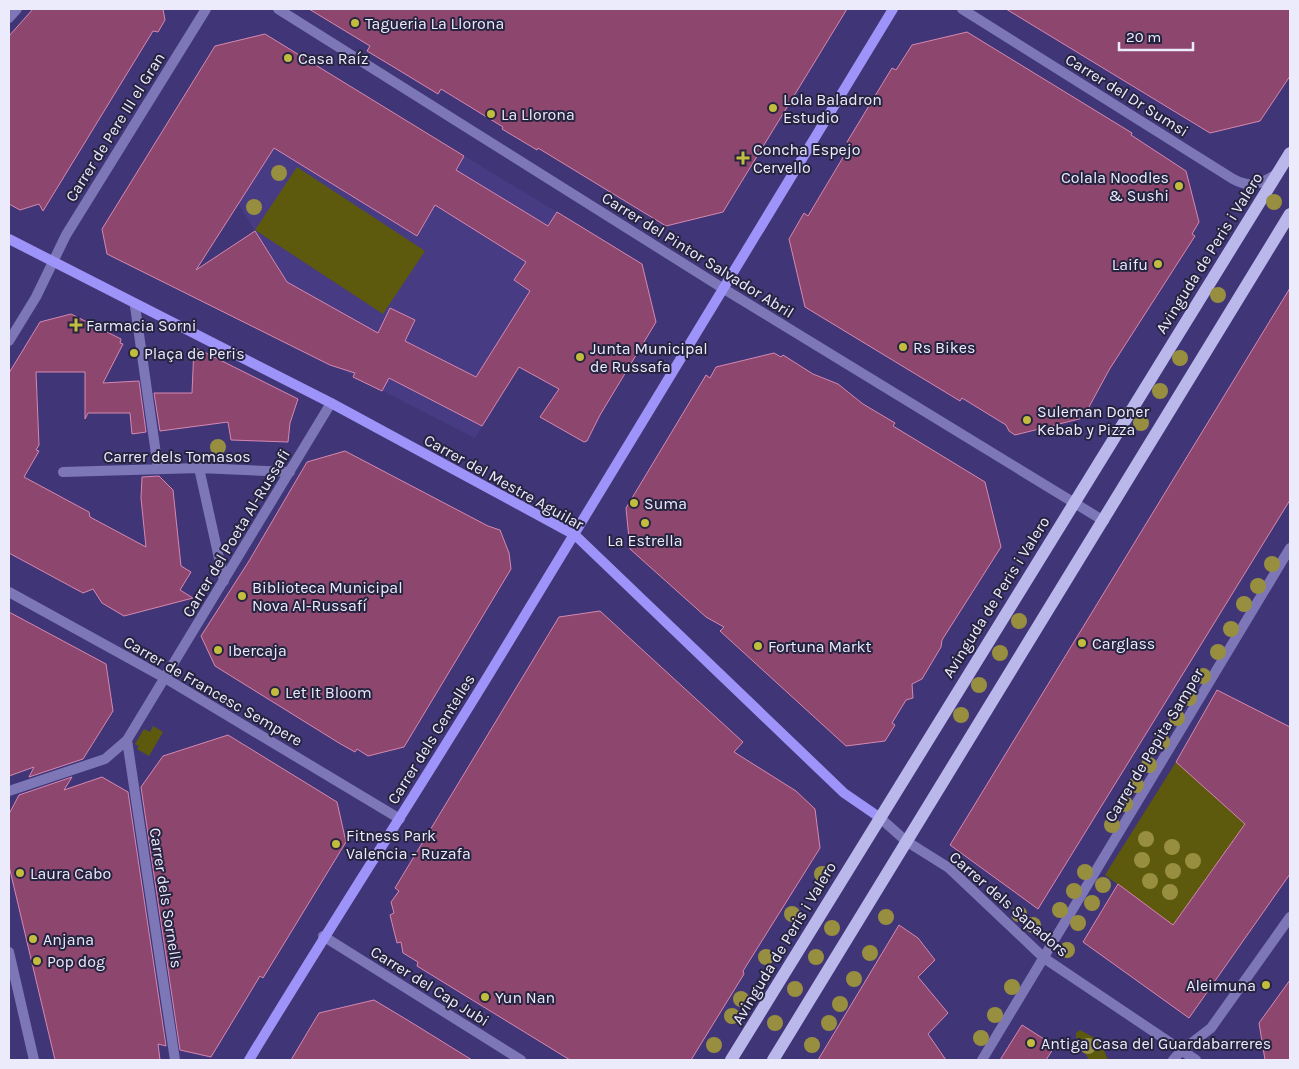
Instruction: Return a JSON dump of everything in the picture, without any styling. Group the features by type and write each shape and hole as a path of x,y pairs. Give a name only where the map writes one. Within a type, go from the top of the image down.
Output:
{"main road":[{"name":"Carrer dels Centelles","path":"249,1060 324,936 400,819 575,536 893,9"},
{"name":"Avinguda de Peris i Valero","path":"731,1060 1290,153"},
{"path":"773,1060 1290,214"},
{"name":"Carrer del Mestre Aguilar","path":"9,239 136,306 331,403 575,536 844,793 880,817"}],"street":[{"path":"9,18 17,9"},
{"name":"Carrer de Pere III el Gran","path":"9,342 36,296 66,235 206,9"},
{"name":"Carrer del Pintor Salvador Abril","path":"278,9 724,289 1104,521"},
{"name":"Carrer del Dr Sumsi","path":"962,9 1233,179 1252,186 1264,182 1278,173"},
{"path":"136,306 158,468"},
{"name":"Carrer del Poeta Al-Russafi","path":"9,791 105,759 126,740 331,403"},
{"name":"Carrer dels Tomasos","path":"63,472 158,468 290,472"},
{"path":"199,468 224,581"},
{"name":"Carrer de Pepita Samper","path":"982,1060 1290,548"},
{"name":"Carrer de Francesc Sempere","path":"9,592 165,678 400,819"},
{"name":"Carrer dels Sornells","path":"126,740 175,1060"},
{"name":"Carrer dels Sapadors","path":"880,817 906,841 949,868 1044,958 1177,1056 1196,1060"},
{"path":"1177,1056 1211,1028 1290,917"},
{"name":"Carrer del Cap Jubi","path":"324,936 521,1060"},
{"path":"9,952 34,1060"}],"shaded area":[{"path":"274,148 417,236 464,156 580,226 519,367 475,438 336,367 357,323 296,293 282,275 238,203"},
{"path":"297,167 425,251 383,314 255,230"},
{"path":"153,726 163,732 149,756 137,749 139,746 135,744 144,729 150,732"},
{"path":"1176,762 1245,824 1173,925 1105,875"},
{"path":"1080,1030 1100,1041 1108,1060 1089,1060 1076,1037 1076,1033"}],"building":[{"path":"33,9 163,9 165,20 158,32 153,31 43,211 39,204 20,210 9,204 9,36"},
{"path":"309,9 847,9 723,212 666,226 538,148 537,150 502,129 503,127 441,89 438,94 367,51 370,46"},
{"path":"1006,9 1290,9 1290,76 1260,121 1210,133"},
{"path":"967,32 1132,133 1131,135 1186,171 1199,222 1192,234 1195,236 1109,370 1083,418 1015,435 1009,431 1006,425 962,398 960,401 805,307 789,239 804,213 808,216 851,144 847,142 892,68 896,70 912,45"},
{"path":"265,34 464,156 456,170 548,226 557,212 642,264 656,322 600,415 587,441 584,442 540,417 559,389 519,367 482,426 389,378 382,391 353,377 355,373 330,365 107,254 102,229 215,46","holes":["274,148 417,236 435,205 526,262 514,280 530,291 476,377 405,341 415,320 390,308 378,333 287,282 255,231 196,270"]},
{"path":"1290,288 1290,500 1038,909 950,845"},
{"path":"71,314 121,339 120,343 123,344 103,383 139,381 146,432 132,434 130,413 88,413 85,419 85,372 36,372 39,445 36,450 39,451 24,477 89,512 90,517 146,547 141,498 142,477 159,476 173,490 181,566 191,572 180,590 193,598 124,616 102,603 93,589 83,593 9,553 9,373 40,322"},
{"path":"194,347 298,399 290,423 288,442 231,440 228,422 160,431 154,393 192,393"},
{"path":"774,353 781,357 783,355 813,374 838,384 863,404 895,423 893,426 985,482 1001,547 942,640 941,647 922,679 912,684 913,698 906,700 892,723 895,725 885,741 846,746 720,631 724,627 706,617 630,549 626,508 706,375 710,378 716,367"},
{"path":"345,451 488,526 500,530 509,553 511,569 404,747 368,756 357,749 355,752 339,743 215,666 201,636 249,561 307,462"},
{"path":"600,611 743,742 734,752 796,791 815,809 820,848 743,971 744,974 691,1060 570,1060 417,966 418,962 403,953 401,942 397,943 390,915 394,913 391,902 399,891 395,888 559,617"},
{"path":"9,612 106,664 113,711 83,759 29,777 34,767 9,776"},
{"path":"1217,690 1290,727 1290,874 1189,1018 1083,942 1118,884 1173,925 1245,824 1176,762"},
{"path":"228,735 337,802 346,842 263,978 260,976 211,1057 180,1050 141,787 163,756"},
{"path":"72,777 64,790 102,777 128,792 166,1046 158,1044 160,1060 55,1060 9,866 9,814 19,795"},
{"path":"899,925 918,938 935,960 918,977 948,1013 928,1034 946,1060 818,1060"},
{"path":"1290,980 1290,1060 1265,1060 1259,1023"},
{"path":"374,1000 472,1060 291,1060 319,1013"},
{"name":"Antiga Casa del Guardabarreres","path":"1022,1025 1055,1046 1046,1060 1000,1060"}],"place":[{"name":"Tagueria La Llorona","path":"355,23"},
{"name":"Casa Raíz","path":"288,58"},
{"name":"Lola Baladron Estudio","path":"773,108"},
{"name":"La Llorona","path":"491,114"},
{"name":"Concha Espejo Cervello","path":"743,158"},
{"name":"Colala Noodles & Sushi","path":"1179,186"},
{"name":"Laifu","path":"1158,264"},
{"name":"Farmacia Sorni","path":"76,325"},
{"name":"Rs Bikes","path":"903,347"},
{"name":"Plaça de Peris","path":"134,353"},
{"name":"Junta Municipal de Russafa","path":"580,357"},
{"name":"Suleman Doner Kebab y Pizza","path":"1027,420"},
{"name":"Suma","path":"634,503"},
{"name":"La Estrella","path":"645,523"},
{"name":"Biblioteca Municipal Nova Al-Russafí","path":"242,596"},
{"name":"Carglass","path":"1082,643"},
{"name":"Fortuna Markt","path":"758,646"},
{"name":"Ibercaja","path":"218,650"},
{"name":"Let It Bloom","path":"275,692"},
{"name":"Fitness Park Valencia - Ruzafa","path":"336,844"},
{"name":"Laura Cabo","path":"20,873"},
{"name":"Anjana","path":"33,939"},
{"name":"Pop dog","path":"37,961"},
{"name":"Aleimuna","path":"1266,985"},
{"name":"Yun Nan","path":"485,997"},
{"name":"Antiga Casa del Guardabarreres","path":"1031,1043"}]}
